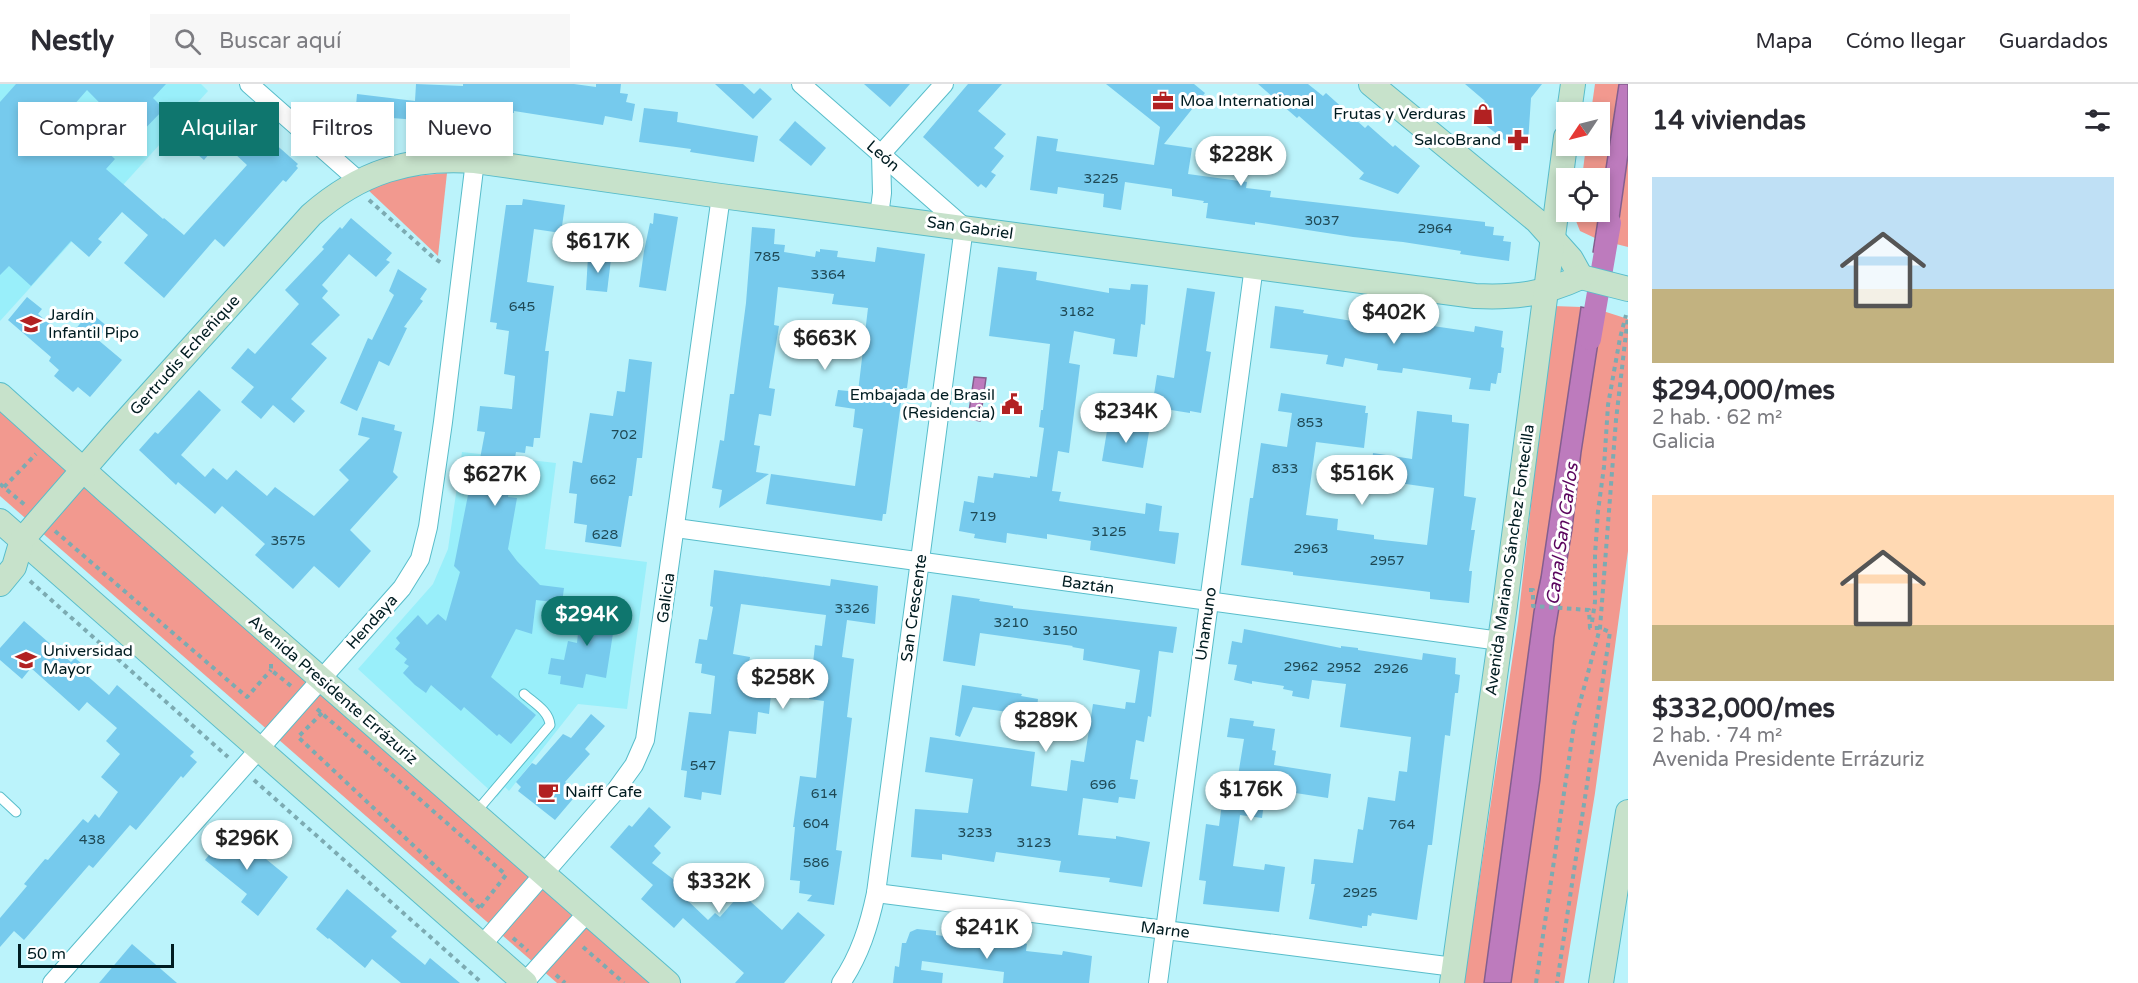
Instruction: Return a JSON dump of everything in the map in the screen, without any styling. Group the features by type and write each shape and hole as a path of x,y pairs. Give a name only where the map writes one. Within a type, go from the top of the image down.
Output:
{"street":[{"path":"879,216 882,193 881,154 944,84"},
{"path":"1371,84 1537,221 1571,259 1601,282"},
{"path":"1570,102 1573,84"},
{"name":"León","path":"804,85 964,227"},
{"path":"254,86 361,188"},
{"name":"Avenida Mariano Sánchez Fontecilla","path":"1453,975 1500,641 1563,156"},
{"name":"San Gabriel","path":"361,188 375,173 411,163 454,159 475,160 721,196 1475,296 1504,297 1601,282"},
{"name":"Hendaya","path":"52,983 402,588 416,569 424,548 443,422 475,160"},
{"name":"Gertrudis Echeñique","path":"0,584 14,567 11,544 41,519 311,215 334,196 361,188"},
{"name":"Galicia","path":"482,945 613,794 634,765 645,740 721,196"},
{"name":"San Crescente","path":"841,983 860,950 871,917 876,892 964,227"},
{"name":"Unamuno","path":"1158,983 1254,266"},
{"name":"Avenida Presidente Errázuriz","path":"0,394 83,470 668,983"},
{"path":"0,521 11,544 259,748 525,983 587,913"},
{"name":"Baztán","path":"676,528 1500,641"},
{"path":"1601,983 1628,812"},
{"name":"Marne","path":"876,892 1165,930 1453,975"}],"lane":[{"path":"474,814 550,725 550,718 524,694"},
{"path":"0,797 16,812"}],"path":[{"path":"361,188 443,264"},
{"path":"1590,628 1595,602 1595,544 1608,405 1628,308"},
{"path":"1536,983 1574,725 1600,628 1616,420 1628,316"},
{"path":"4,487 37,452"},
{"path":"0,484 247,698 271,669"},
{"path":"1533,606 1589,610 1590,628"},
{"path":"1557,983 1573,890 1610,632 1600,628 1590,628"},
{"path":"321,713 298,737 499,926 565,983"},
{"path":"480,908 506,875"},
{"path":"577,953 584,946 624,983"},
{"path":"557,976 564,968"}],"shaded area":[{"path":"0,84 201,84 208,91 198,102 159,102 159,145 0,321"},
{"path":"1595,84 1619,84 1610,142 1610,102 1592,102"},
{"path":"1628,155 1628,247 1616,244"},
{"path":"1585,156 1608,156 1606,168 1583,168"},
{"path":"447,173 438,256 367,189 393,178"},
{"path":"1576,222 1597,222 1595,238 1580,231"},
{"path":"1553,306 1581,307 1534,611 1484,983 1464,983 1518,621"},
{"path":"1603,311 1628,319 1628,551 1595,793 1564,983 1511,983 1540,780 1554,638"},
{"path":"0,408 650,983 557,983 0,496"},
{"path":"462,452 556,463 545,549 647,562 627,709 578,704 509,791 505,787 497,797 358,669 433,584 448,549"}],"water":[{"path":"1619,84 1628,84 1628,155 1614,256 1593,252 1598,222 1610,222 1610,168 1606,168 1608,156 1610,156"},
{"path":"1581,307 1603,311 1554,638 1540,780 1511,983 1484,983 1534,611"},
{"path":"974,377 986,378 980,421 968,419"}],"building":[{"path":"16,84 166,84 153,98 159,104 159,114 147,127 147,102 99,102 87,90 76,102 18,102 18,156 112,156 115,159 106,169 184,235 247,165 237,156 279,156 279,147 298,164 296,166 298,168 286,182 283,180 224,247 215,239 164,298 124,263 148,235 122,212 98,239 102,242 89,257 71,241 31,286 9,266 0,275 0,102"},
{"path":"416,84 463,86 463,84 574,84 596,87 596,84 621,84 620,93 628,94 626,102 635,104 632,121 605,116 603,125 514,111 513,113 513,102 406,102 406,119 394,118 394,102 356,102 357,94 415,101"},
{"path":"715,84 743,84 754,94 760,88 772,99 753,119"},
{"path":"864,84 910,84 890,107"},
{"path":"968,84 1002,84 978,111 1006,134 994,148 1004,156 991,172 996,175 986,188 981,184 978,187 923,137"},
{"path":"1106,84 1194,84 1205,93 1164,144 1192,148 1188,174 1247,182 1246,188 1271,191 1270,197 1485,222 1485,226 1494,227 1493,235 1504,236 1503,241 1511,242 1509,261 1403,242 1255,222 1255,225 1206,218 1208,203 1203,203 1204,201 1172,196 1172,189 1125,182 1121,210 1103,207 1104,194 1058,187 1057,194 1030,190 1037,136 1058,139 1056,151 1154,165 1160,127"},
{"path":"1258,84 1308,84 1323,96 1326,93 1365,128 1368,125 1420,166 1398,194 1359,179 1364,173 1299,116 1297,118"},
{"path":"1465,84 1542,84 1531,98 1528,143 1515,148 1480,121 1482,119 1476,113 1485,101"},
{"path":"644,108 678,112 677,122 758,136 754,162 690,152 691,149 639,142"},
{"path":"795,121 826,148 811,166 779,140"},
{"path":"523,199 565,205 561,233 534,229 527,282 554,286 545,351 549,351 540,438 534,438 533,447 526,446 525,453 516,452 508,497 517,498 508,549 540,585 564,588 562,603 536,600 532,634 516,629 491,677 536,715 511,744 499,734 497,736 464,707 461,711 431,685 426,693 415,685 403,673 409,666 404,663 407,659 395,649 400,643 396,638 418,615 427,625 438,614 446,621 460,572 454,566 469,490 474,491 485,432 477,431 480,406 512,409 515,376 504,374 509,331 496,329 497,323 490,322 506,205 522,205"},
{"path":"654,213 678,217 666,291 639,287 644,251 650,223 653,224"},
{"path":"351,218 392,253 386,260 390,262 376,277 349,254 322,285 328,291 322,298 340,315 311,344 327,358 291,399 305,411 294,423 273,405 261,419 241,402 254,387 231,368 248,348 255,354 299,304 285,290 324,249 322,247 340,227 342,229"},
{"path":"752,227 775,229 774,244 785,245 784,252 815,257 816,251 820,252 820,249 838,251 837,257 875,262 877,247 925,254 907,388 903,388 886,514 883,514 882,521 766,504 771,474 855,486 863,429 853,427 855,409 835,406 838,390 858,392 868,308 832,304 834,294 778,287 774,325 779,326 769,388 775,389 771,416 759,414 754,445 760,446 756,472 769,474 719,508 722,490 712,488 720,440 724,441 730,394 734,394 746,303"},
{"path":"588,257 611,259 607,292 586,290"},
{"path":"998,267 1037,272 1036,280 1109,293 1109,288 1130,290 1131,284 1148,285 1145,325 1141,324 1137,357 1113,354 1115,339 1074,331 1069,363 1080,365 1069,453 1058,451 1052,491 1061,492 1059,501 1145,514 1146,503 1162,506 1159,531 1179,533 1175,564 1090,550 1091,541 1047,534 1047,539 1007,533 1006,543 974,538 975,534 959,531 964,501 974,503 978,476 993,478 994,473 1037,477 1044,428 1039,427 1050,344 989,336"},
{"path":"398,269 427,289 420,299 423,301 404,327 407,328 389,366 379,361 357,411 340,403 368,338 372,340 394,295 389,291"},
{"path":"1187,288 1215,292 1206,351 1211,352 1201,413 1152,407 1157,375 1174,378"},
{"path":"27,297 42,309 38,314 67,339 90,312 108,327 97,339 122,360 90,397 78,387 73,392 54,376 59,370 49,361 51,357 8,320"},
{"path":"1275,306 1377,325 1378,318 1474,332 1475,326 1503,331 1501,347 1504,348 1501,373 1498,373 1496,384 1491,383 1490,391 1469,389 1471,378 1403,368 1402,373 1377,370 1378,364 1345,358 1343,367 1326,364 1328,355 1270,348"},
{"path":"629,359 652,362 642,458 637,458 632,496 629,496 621,547 585,542 587,525 574,523 577,494 569,493 573,461 582,463 590,413 613,416 617,391 625,392"},
{"path":"199,390 221,410 181,455 205,477 213,468 227,480 236,470 267,496 275,487 314,516 349,480 339,470 370,438 358,435 362,417 395,425 394,430 402,432 393,472 398,477 350,530 371,551 339,588 314,566 293,589 255,555 265,544 222,506 215,514 178,482 176,485 139,450 155,432 158,434"},
{"path":"1281,393 1366,406 1365,413 1368,413 1364,448 1316,442 1306,515 1338,519 1337,530 1374,535 1374,539 1427,545 1434,488 1399,483 1400,474 1371,470 1373,453 1412,459 1417,411 1452,415 1452,422 1469,424 1464,496 1476,498 1471,530 1475,530 1469,571 1472,571 1469,603 1430,599 1430,592 1293,575 1293,572 1241,565 1250,498 1253,498 1261,443 1287,447 1292,413 1278,411"},
{"path":"1109,419 1150,426 1143,468 1102,461"},
{"path":"714,570 830,586 831,579 878,586 875,624 847,620 842,657 854,659 847,717 852,718 836,850 842,851 834,905 807,901 812,895 799,893 800,881 790,880 795,827 793,827 800,776 816,778 824,701 809,699 815,645 822,646 826,615 741,604 733,654 750,657 744,691 771,694 769,714 758,712 756,734 729,731 721,795 702,792 701,800 684,797 687,771 681,770 689,712 711,714 715,676 701,673 702,664 695,663 699,639 707,640 713,607 710,606"},
{"path":"952,595 1013,606 1013,608 1177,627 1173,653 1159,651 1151,717 1148,716 1144,742 1136,740 1130,779 1138,780 1135,799 1119,797 1118,803 1083,798 1078,835 1116,839 1116,836 1150,842 1142,887 1109,882 1110,878 1059,872 1061,861 996,852 994,862 942,854 942,860 911,857 915,809 968,813 973,779 925,772 930,737 1035,752 1031,786 1067,791 1071,760 1084,762 1093,704 1125,709 1126,702 1135,703 1140,670 1083,660 1084,649 1073,646 980,633 975,666 943,661"},
{"path":"581,604 617,608 606,678 586,674 583,688 560,684 561,676 548,674 551,658 564,660 568,641 577,643"},
{"path":"24,621 71,662 75,658 88,669 84,673 109,695 117,685 194,752 190,756 197,762 183,778 181,776 136,830 130,825 93,868 89,865 24,940 14,931 0,947 0,918 27,886 24,884 83,819 88,823 95,814 99,818 118,792 101,777 120,754 106,741 117,728 87,702 79,711 31,668 22,679 0,660 0,648"},
{"path":"1244,629 1341,648 1341,646 1358,648 1358,650 1422,660 1423,653 1456,658 1455,674 1460,675 1458,693 1455,693 1450,736 1445,735 1432,845 1428,845 1417,920 1372,913 1371,916 1368,915 1367,926 1362,926 1362,928 1309,919 1315,884 1311,884 1314,859 1353,863 1358,829 1363,830 1368,797 1395,801 1399,771 1407,772 1411,737 1340,727 1346,684 1312,680 1309,699 1292,696 1293,691 1283,689 1284,686 1252,681 1252,684 1234,680 1237,665 1228,664 1232,641 1242,643"},
{"path":"962,685 1022,694 1021,696 1038,699 1036,716 973,707 960,737 955,735"},
{"path":"591,714 605,726 585,749 590,754 565,782 578,793 555,820 518,791 521,787 516,782 532,763 536,765 563,734 571,738"},
{"path":"1230,718 1254,721 1253,726 1275,729 1272,750 1276,751 1274,765 1331,774 1328,798 1276,790 1274,804 1264,803 1262,818 1240,815 1233,866 1264,870 1265,864 1285,867 1279,912 1203,904 1206,881 1199,880 1206,824 1219,826 1225,780 1237,782 1244,739 1227,737"},
{"path":"649,807 671,827 654,846 661,853 652,863 690,892 685,898 708,920 715,913 720,917 741,893 782,930 798,912 825,935 784,983 735,983 744,973 683,918 674,928 641,899 653,885 610,847"},
{"path":"229,829 288,877 258,916 241,902 247,894 205,860"},
{"path":"347,889 397,931 391,937 425,965 430,958 460,983 401,983 372,959 365,968 328,939 316,929"},
{"path":"917,929 936,931 936,935 1008,944 1008,941 1027,944 1026,951 1062,955 1063,951 1092,956 1089,983 1003,983 1004,972 922,961 921,970 943,973 942,983 893,983 895,966 899,967 902,943 906,943 910,932"},
{"path":"132,944 177,983 99,983"}],"waterway":[{"name":"Canal San Carlos","path":"1590,339 1610,223"}],"place":[{"name":"Moa International","path":"1163,101"},
{"name":"Frutas y Verduras","path":"1483,114"},
{"name":"SalcoBrand","path":"1518,140"},
{"name":"Jardín Infantil Pipo","path":"31,324"},
{"name":"Embajada de Brasil (Residencia)","path":"1012,404"},
{"name":"Universidad Mayor","path":"26,660"},
{"name":"Naiff Cafe","path":"548,792"}]}
